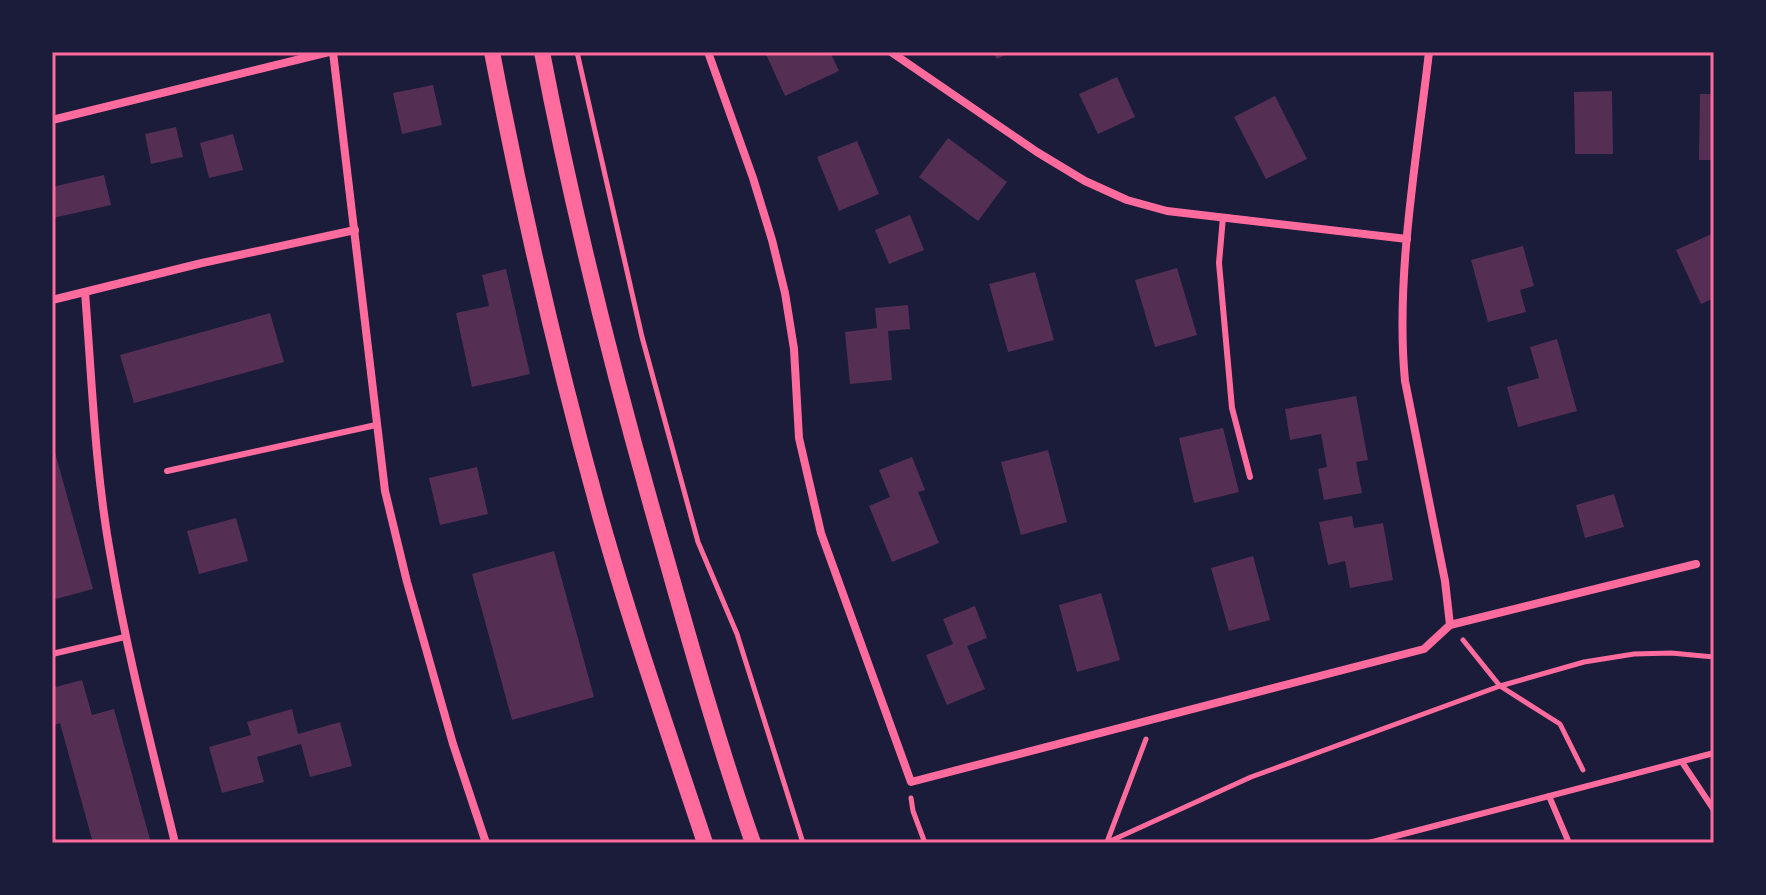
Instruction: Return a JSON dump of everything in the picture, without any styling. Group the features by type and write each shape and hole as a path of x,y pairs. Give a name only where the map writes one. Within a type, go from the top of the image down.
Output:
{"main road":[{"path":"492,52 526,221 601,519 705,843"},
{"path":"542,52 589,265 633,441 681,611 753,843"}],"street":[{"path":"52,120 331,52 385,491 453,744 486,843"},
{"path":"708,52 753,178 785,293 794,349 799,438 821,533 913,782 1424,649 1450,625 1696,564"},
{"path":"891,52 1085,181 1127,200 1167,211 1407,239"},
{"path":"1429,52 1407,239 1401,349 1445,581 1450,625"},
{"path":"52,300 355,230"},
{"path":"85,292 103,507 125,637 175,843"}],"lane":[{"path":"1223,217 1219,263 1232,408 1250,477"},
{"path":"167,471 376,425"},
{"path":"52,654 125,637"},
{"path":"1369,843 1714,753"},
{"path":"1682,762 1714,810"},
{"path":"1549,796 1569,843"}],"path":[{"path":"577,52 642,337 698,542 737,634 803,843"},
{"path":"1450,625 1500,686 1560,724 1591,785"},
{"path":"1106,843 1251,777 1500,686 1584,662 1634,654 1714,657"},
{"path":"1106,843 1154,719"},
{"path":"913,782 913,811 925,843"}],"building":[{"path":"765,52 830,52 839,71 785,96"},
{"path":"993,52 1012,52 997,59"},
{"path":"1117,77 1135,117 1098,134 1079,94"},
{"path":"433,85 442,125 402,134 393,93"},
{"path":"1612,91 1613,154 1575,154 1574,92"},
{"path":"1700,94 1714,94 1714,160 1699,160"},
{"path":"1275,96 1307,159 1266,179 1234,117"},
{"path":"176,127 183,157 151,164 145,134"},
{"path":"233,134 243,170 209,178 200,143"},
{"path":"948,138 1007,182 978,221 919,177"},
{"path":"857,141 879,194 839,211 817,157"},
{"path":"104,175 111,205 53,218 52,187"},
{"path":"910,215 924,250 889,264 875,230"},
{"path":"1714,233 1714,298 1701,304 1676,250"},
{"path":"1523,246 1534,286 1520,290 1526,312 1488,322 1471,260"},
{"path":"1177,268 1197,335 1155,347 1135,280"},
{"path":"506,269 530,374 472,387 456,313 489,306 482,275"},
{"path":"1035,272 1054,340 1008,352 989,284"},
{"path":"908,305 910,329 888,331 892,380 850,384 845,332 877,328 875,308"},
{"path":"270,313 284,362 134,403 120,355"},
{"path":"1557,339 1577,411 1518,427 1507,387 1539,378 1530,347"},
{"path":"1356,396 1368,460 1356,462 1362,493 1324,500 1318,469 1327,467 1321,434 1290,440 1285,409"},
{"path":"1223,428 1239,492 1194,503 1179,438"},
{"path":"52,442 93,589 52,600"},
{"path":"1048,450 1067,522 1021,535 1001,462"},
{"path":"912,457 925,490 918,492 939,543 892,562 869,506 890,497 879,470"},
{"path":"477,467 488,514 440,525 429,478"},
{"path":"1614,494 1624,527 1585,538 1576,505"},
{"path":"1352,516 1354,528 1383,523 1393,580 1350,588 1345,561 1328,565 1319,522"},
{"path":"236,518 248,561 199,574 187,531"},
{"path":"554,551 594,697 512,720 472,574"},
{"path":"1253,556 1270,620 1229,631 1211,568"},
{"path":"1101,593 1120,660 1077,672 1059,605"},
{"path":"975,606 987,638 967,646 985,689 947,705 926,655 953,644 943,619"},
{"path":"82,680 92,715 114,709 151,843 93,843 60,723 52,726 52,688"},
{"path":"292,709 298,734 340,722 352,766 310,777 301,744 257,757 264,782 222,793 209,747 251,735 247,722"}]}
